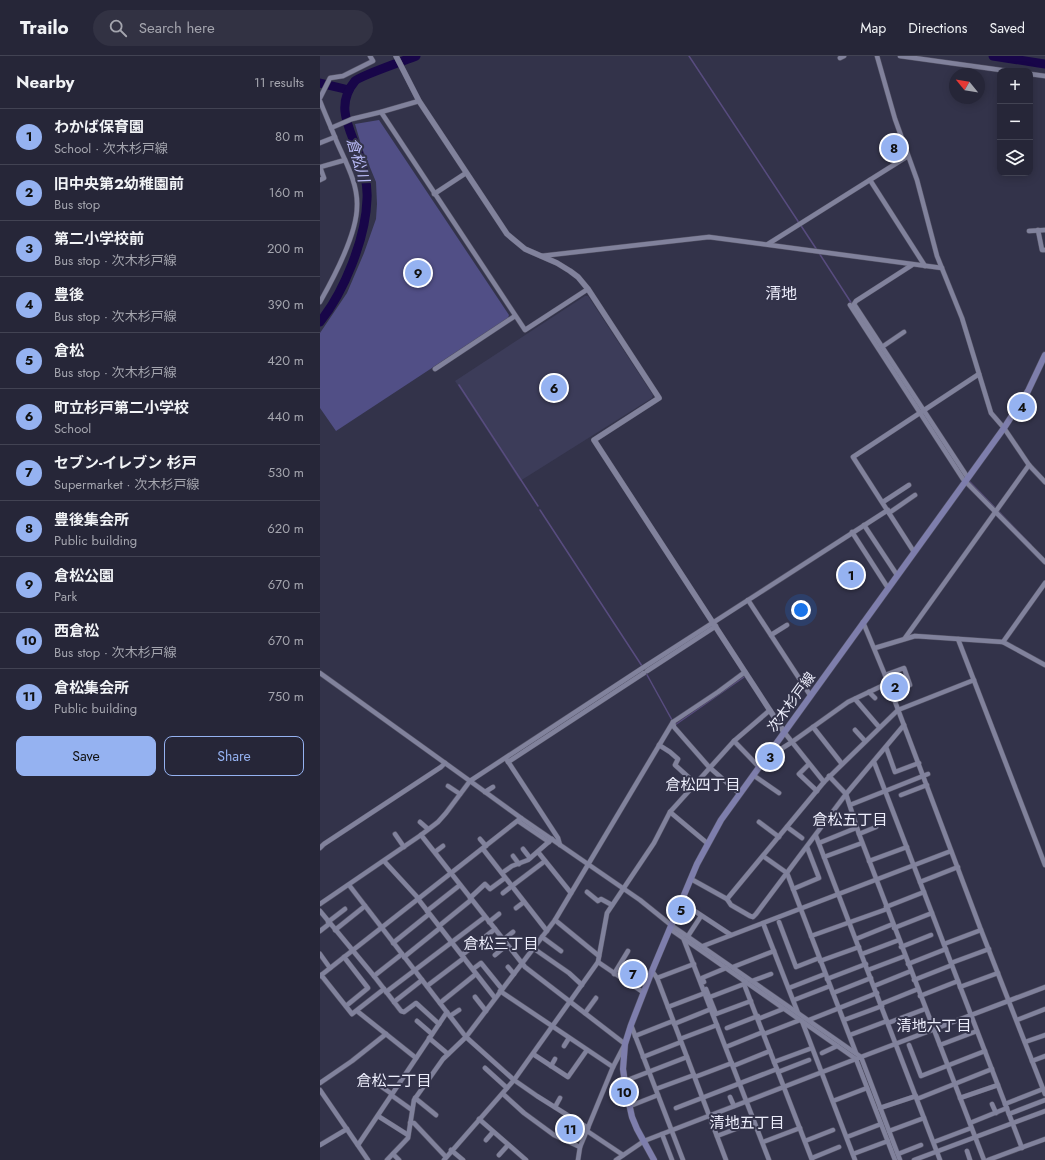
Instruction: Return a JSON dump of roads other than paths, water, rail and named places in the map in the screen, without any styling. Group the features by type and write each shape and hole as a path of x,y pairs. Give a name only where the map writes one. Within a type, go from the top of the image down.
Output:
{"main road":[{"name":"次木杉戸線","path":"654,1160 632,1117 623,1061 625,1044 631,1024 652,971 707,843 721,820 810,695 1004,428 1028,391 1045,357"}],"street":[{"path":"320,98 330,78 342,76 373,61 370,56"},
{"path":"396,56 419,101 507,234 525,249 557,264 578,277 588,289 659,398 594,440 784,732 824,782"},
{"path":"876,56 895,118 917,180 937,256 962,318 991,413 1004,428 1030,465 1045,482"},
{"path":"900,56 997,69"},
{"path":"1033,74 1045,76"},
{"path":"320,101 352,176 356,191 357,205 352,233 331,283 320,302"},
{"path":"331,128 352,119 419,101"},
{"path":"381,112 514,316 525,330 588,289"},
{"path":"320,143 335,137"},
{"path":"768,244 908,156"},
{"path":"320,180 324,178 320,167 345,160"},
{"path":"434,194 466,173"},
{"path":"870,180 925,266"},
{"path":"1038,230 1042,250 1045,250"},
{"path":"1029,231 1045,230"},
{"path":"541,256 709,237 942,268"},
{"path":"779,237 784,246"},
{"path":"912,265 854,304 922,412"},
{"path":"850,305 967,480 1045,562"},
{"path":"435,369 514,316"},
{"path":"882,347 904,332"},
{"path":"914,552 853,457 979,374"},
{"path":"905,638 1030,465"},
{"path":"883,502 909,485"},
{"path":"320,904 421,835 446,813 470,781 507,760 645,672 748,600 852,532 915,495"},
{"path":"864,525 897,575"},
{"path":"852,532 888,588"},
{"path":"1003,642 1045,583"},
{"path":"748,600 810,695"},
{"path":"863,622 875,648 918,763 926,775 927,785 951,851 998,973 1003,979 1044,1091 934,1142"},
{"path":"507,760 715,624"},
{"path":"771,635 787,625"},
{"path":"875,648 915,636 1003,642 1045,665"},
{"path":"958,639 1045,865"},
{"path":"885,675 904,668 910,684 892,692"},
{"path":"387,1160 408,1138 415,1098 443,1059 466,1037 555,920 673,722 745,672"},
{"path":"320,673 470,781 550,841 560,845 623,888 671,927 745,983 856,1059 895,1160"},
{"path":"728,899 829,776 898,710 974,680"},
{"path":"764,760 848,702 888,683"},
{"path":"869,692 874,698"},
{"path":"855,699 879,727"},
{"path":"410,1123 414,1123 445,1158 502,1094 533,1054 598,962 607,913 654,843 670,812 734,741 770,710"},
{"path":"673,722 674,727 709,767 740,794"},
{"path":"691,879 728,899 731,905 753,917 816,836 846,794 904,725"},
{"path":"813,727 842,764"},
{"path":"855,730 865,741"},
{"path":"734,741 759,767"},
{"path":"659,745 678,759 675,765 695,783"},
{"path":"886,747 895,772 918,763"},
{"path":"507,760 558,838 560,845"},
{"path":"874,762 1022,1148"},
{"path":"320,848 445,764"},
{"path":"809,764 799,774 817,791"},
{"path":"753,775 779,792"},
{"path":"850,805 926,775"},
{"path":"829,776 846,794 858,834 984,1160"},
{"path":"901,795 927,785"},
{"path":"448,786 460,794"},
{"path":"485,792 493,787"},
{"path":"670,812 707,843"},
{"path":"485,916 415,971 385,990 352,1014 320,976 485,848 519,819"},
{"path":"420,822 428,829"},
{"path":"759,822 779,837"},
{"path":"787,827 802,838"},
{"path":"858,834 876,827"},
{"path":"819,842 856,828"},
{"path":"395,834 404,847"},
{"path":"421,835 522,964 625,1044 613,1067 580,1147 578,1160"},
{"path":"816,836 940,1160"},
{"path":"480,838 502,873 547,931"},
{"path":"502,873 512,866 530,858 550,841"},
{"path":"824,857 862,843"},
{"path":"435,852 443,846"},
{"path":"869,861 907,846"},
{"path":"792,889 819,878 807,847"},
{"path":"522,849 530,858"},
{"path":"704,946 951,851"},
{"path":"538,852 571,893"},
{"path":"513,856 519,864"},
{"path":"763,856 787,873 856,1053"},
{"path":"384,861 418,899 495,998"},
{"path":"503,893 545,861"},
{"path":"920,882 958,867"},
{"path":"374,976 440,927 485,884 490,890 506,878"},
{"path":"349,885 466,1037 514,1080 588,1129 623,1155"},
{"path":"393,943 460,885"},
{"path":"587,892 598,901 601,899 612,905"},
{"path":"811,936 887,908 924,892"},
{"path":"516,908 524,902"},
{"path":"681,902 731,935"},
{"path":"335,930 365,906"},
{"path":"320,931 345,909"},
{"path":"320,911 401,1011 404,1012 416,1003 439,1024"},
{"path":"856,938 932,913"},
{"path":"489,922 499,914"},
{"path":"686,938 701,916"},
{"path":"555,920 599,956"},
{"path":"779,922 796,967 859,947"},
{"path":"763,923 798,1013"},
{"path":"427,986 495,929"},
{"path":"908,964 981,930"},
{"path":"503,940 513,932"},
{"path":"902,947 931,935"},
{"path":"542,937 561,951"},
{"path":"686,938 704,946 861,1057 900,1160"},
{"path":"686,938 694,964 769,1160"},
{"path":"862,954 899,940"},
{"path":"495,955 507,945"},
{"path":"533,948 569,973 582,985"},
{"path":"914,980 989,949"},
{"path":"614,974 628,951"},
{"path":"733,967 774,951"},
{"path":"320,954 330,968"},
{"path":"868,970 905,956"},
{"path":"344,957 368,988 346,1006"},
{"path":"598,962 614,974 644,992"},
{"path":"473,969 481,963 501,990 552,1027 613,1067"},
{"path":"657,978 694,964"},
{"path":"828,979 866,964"},
{"path":"508,967 514,974"},
{"path":"726,968 702,978 716,1014 751,1000"},
{"path":"652,971 657,978 726,1160"},
{"path":"874,986 911,971"},
{"path":"960,987 998,973"},
{"path":"440,1003 476,974"},
{"path":"752,981 771,974"},
{"path":"789,988 825,974"},
{"path":"833,992 871,978"},
{"path":"394,1002 422,980"},
{"path":"920,996 958,981"},
{"path":"710,997 745,983"},
{"path":"745,983 812,1159 839,1147"},
{"path":"794,1000 830,986"},
{"path":"616,1160 644,1141 1010,1000 1045,988"},
{"path":"844,1020 918,989"},
{"path":"668,1007 705,993"},
{"path":"809,1020 877,993"},
{"path":"475,997 486,1011"},
{"path":"585,1013 596,998"},
{"path":"850,1035 925,1008"},
{"path":"635,1036 711,1009"},
{"path":"727,1028 784,1009"},
{"path":"1017,1020 1045,1009"},
{"path":"450,1016 459,1010"},
{"path":"357,1011 416,1058"},
{"path":"358,1145 447,1012"},
{"path":"417,1021 448,1054"},
{"path":"726,1047 801,1021"},
{"path":"801,1021 856,1160"},
{"path":"631,1024 683,1160"},
{"path":"643,1057 717,1025"},
{"path":"940,1045 977,1031"},
{"path":"320,1083 386,1034"},
{"path":"1026,1042 1045,1035"},
{"path":"564,1046 569,1038"},
{"path":"909,1045 921,1076 984,1051"},
{"path":"822,1052 838,1046"},
{"path":"774,1062 812,1048"},
{"path":"533,1054 568,1077 587,1050"},
{"path":"656,1089 770,1051"},
{"path":"625,1081 687,1056"},
{"path":"1032,1061 1045,1056"},
{"path":"551,1066 555,1059"},
{"path":"676,1108 740,1083 809,1060"},
{"path":"485,1068 507,1088"},
{"path":"880,1108 916,1098 992,1069"},
{"path":"1039,1077 1045,1075"},
{"path":"366,1076 412,1110"},
{"path":"960,1098 998,1085"},
{"path":"833,1101 867,1088"},
{"path":"320,1090 368,1160"},
{"path":"502,1094 524,1113 554,1135 580,1147"},
{"path":"630,1106 658,1095"},
{"path":"730,1097 734,1106"},
{"path":"415,1098 436,1114"},
{"path":"555,1107 560,1098"},
{"path":"1007,1109 1045,1100"},
{"path":"992,1104 996,1113"},
{"path":"914,1160 1045,1111"},
{"path":"378,1116 408,1135"},
{"path":"889,1131 924,1118"},
{"path":"479,1119 526,1160"},
{"path":"717,1136 754,1122"},
{"path":"847,1137 881,1124"},
{"path":"763,1142 800,1128"},
{"path":"320,1145 347,1129"},
{"path":"805,1141 833,1130"},
{"path":"486,1140 493,1132"},
{"path":"662,1134 672,1160"},
{"path":"988,1160 1045,1139"},
{"path":"853,1154 888,1141"},
{"path":"499,1155 508,1144"},
{"path":"898,1154 921,1145"},
{"path":"451,1150 464,1160"},
{"path":"967,1152 970,1160"},
{"path":"393,1154 399,1160"}],"waterway":[{"name":"倉松川","path":"320,322 337,296 352,264 363,230 366,214 366,181 362,163 346,116 345,107 349,90 358,79 416,56"},
{"path":"689,56 817,250"},
{"name":"倉松川","path":"993,56 1045,64"},
{"path":"320,83 349,90"},
{"path":"819,253 852,304"},
{"path":"459,385 538,506"},
{"path":"946,449 963,475"},
{"path":"968,480 1031,545"},
{"path":"540,510 642,666"},
{"path":"646,673 672,720"},
{"path":"675,725 744,677"}],"place":[{"name":"豊後集会所","path":"894,148"},
{"name":"倉松公園","path":"418,273"},
{"name":"町立杉戸第二小学校","path":"554,388"},
{"name":"豊後","path":"1022,407"},
{"name":"わかば保育園","path":"851,575"},
{"name":"旧中央第2幼稚園前","path":"895,687"},
{"name":"第二小学校前","path":"770,757"},
{"name":"倉松","path":"681,910"},
{"name":"セブン-イレブン 杉戸","path":"633,974"},
{"name":"西倉松","path":"624,1092"},
{"name":"倉松集会所","path":"570,1129"}],"district":[{"name":"清地","path":"781,293"},
{"name":"倉松四丁目","path":"703,785"},
{"name":"倉松五丁目","path":"850,820"},
{"name":"倉松三丁目","path":"501,944"},
{"name":"清地六丁目","path":"934,1026"},
{"name":"倉松二丁目","path":"394,1081"},
{"name":"清地五丁目","path":"747,1123"}]}
